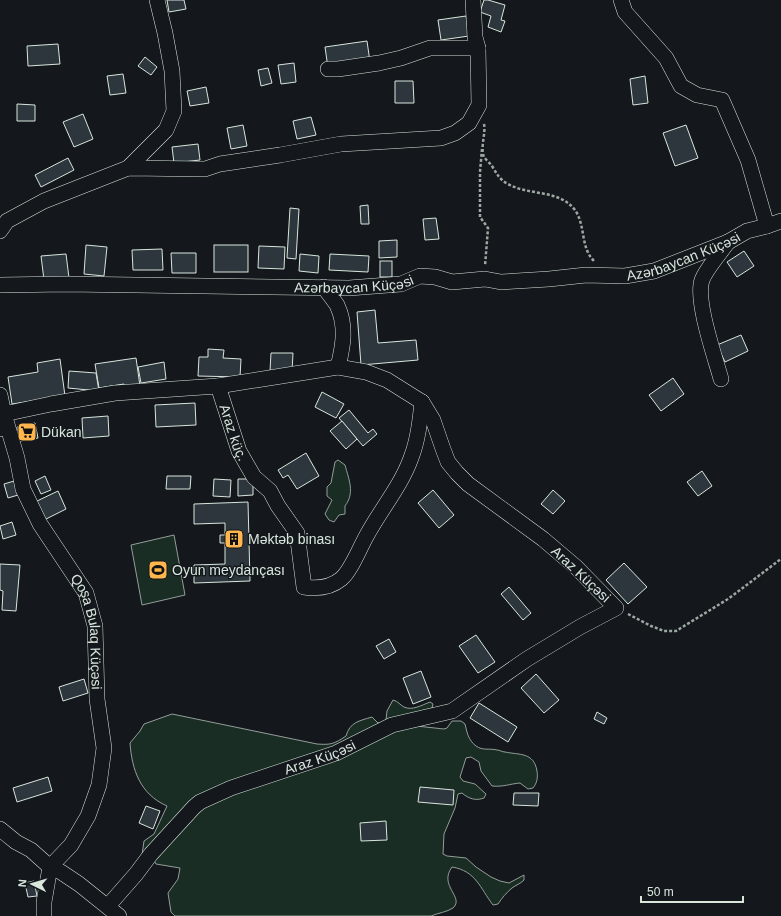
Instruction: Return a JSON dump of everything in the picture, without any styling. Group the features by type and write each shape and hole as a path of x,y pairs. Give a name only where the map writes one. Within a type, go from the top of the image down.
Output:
{"street":[{"path":"128,168 166,130 174,111 172,71 157,0"},
{"path":"0,231 8,221 44,201 128,168 205,169 220,164 341,144 441,138 455,133 469,123 478,105 478,48 475,37 474,0"},
{"path":"620,0 625,12 666,58 681,86 697,95 722,100 748,160 767,226"},
{"path":"328,69 379,63 401,58 430,48 478,48"},
{"name":"Azərbaycan Küçəsi","path":"0,285 67,284 349,288 401,284 420,276 435,276 452,282 485,279 501,282 586,275 625,276 654,271 728,242 747,231 781,221"},
{"path":"721,380 701,307 699,290 702,279 728,242"},
{"path":"324,287 337,306 344,326 343,345 338,367"},
{"path":"4,414 115,393 218,386 338,367 366,372 387,380 422,402"},
{"name":"Araz küç.","path":"218,386 239,451 254,477 270,491 278,506 297,533 304,587 316,588 329,586 347,574 368,532 386,505 411,460 419,432 422,402"},
{"path":"0,395 4,414 0,429"},
{"name":"Araz Küçəsi","path":"113,911 136,874 151,854 200,802 231,788 336,753 392,726 452,711 533,655 580,627 616,608 576,567 543,539 468,484 457,473 448,462 433,420 422,402"},
{"name":"Qoşa Bulaq Küçəsi","path":"4,414 17,458 23,489 40,524 86,593 95,626 97,699 104,748 99,785 88,816 71,845 50,867"},
{"path":"0,829 16,842 31,850 50,867 61,872 79,884 113,911"},
{"path":"44,916 44,902 50,867"}],"path":[{"path":"478,105 483,114 485,125 480,172 480,216 488,228 484,261 485,279"},
{"path":"483,145 484,157 497,176 508,184 521,189 559,198 568,204 575,211 580,222 584,245 589,256 614,276"},
{"path":"616,608 664,631 676,631 728,599 781,559"}],"green space":[{"path":"338,460 345,465 350,486 350,496 345,506 345,514 339,515 334,522 329,520 325,514 332,500 327,496 327,487 331,483 335,462"},
{"name":"Oyun meydançası","path":"174,535 185,595 142,605 131,545"},
{"path":"393,700 407,708 417,707 430,702 433,704 432,708 407,725 444,729 447,728 452,721 461,721 465,724 471,741 479,748 520,754 533,760 537,771 537,778 533,788 528,789 520,783 492,786 481,771 479,762 471,757 466,758 460,777 463,781 475,784 486,794 484,798 475,799 467,797 462,793 458,794 455,808 444,834 443,854 447,856 466,858 476,867 500,881 509,883 524,875 524,880 521,883 510,890 498,904 493,905 472,876 467,872 452,867 448,880 456,900 456,904 451,909 431,916 175,916 171,912 168,893 178,879 180,868 156,864 152,857 142,855 144,841 154,834 167,806 150,795 144,788 135,772 130,743 144,724 172,714 317,744 329,744 346,736 350,728 359,721 372,717 378,723 383,723 386,720 387,711"}],"building":[{"path":"167,0 184,0 186,9 169,12"},
{"path":"484,0 505,5 501,20 505,21 501,32 488,27 491,16 480,12"},
{"path":"466,16 469,36 441,40 438,20"},
{"path":"367,41 370,62 328,68 325,47"},
{"path":"58,44 60,64 28,66 27,46"},
{"path":"145,57 157,67 151,75 138,66"},
{"path":"294,63 296,82 281,84 278,65"},
{"path":"268,68 272,83 261,86 258,70"},
{"path":"123,74 126,93 110,95 107,76"},
{"path":"645,76 648,103 633,105 630,79"},
{"path":"395,81 413,81 414,103 395,103"},
{"path":"206,87 209,103 190,106 187,91"},
{"path":"17,104 35,105 35,121 17,121"},
{"path":"83,114 93,139 74,147 63,122"},
{"path":"311,117 316,135 297,139 293,121"},
{"path":"243,125 247,146 231,149 227,128"},
{"path":"686,125 698,158 675,166 663,133"},
{"path":"198,144 200,160 174,163 172,147"},
{"path":"68,158 74,170 41,187 35,175"},
{"path":"368,205 369,224 361,224 360,206"},
{"path":"290,208 299,209 296,259 287,258"},
{"path":"436,218 439,239 425,240 423,219"},
{"path":"397,240 397,257 379,258 379,241"},
{"path":"86,245 107,247 104,276 84,274"},
{"path":"214,245 248,245 248,272 214,272"},
{"path":"259,246 285,247 284,269 258,268"},
{"path":"162,249 163,270 133,270 132,250"},
{"path":"744,251 754,266 737,277 727,262"},
{"path":"171,253 196,253 196,273 172,273"},
{"path":"66,254 69,278 44,280 41,256"},
{"path":"300,254 319,256 318,273 299,271"},
{"path":"330,254 369,256 368,272 329,270"},
{"path":"380,261 392,261 392,277 380,277"},
{"path":"375,310 378,343 416,340 418,360 361,365 357,312"},
{"path":"741,335 748,351 725,362 717,345"},
{"path":"208,349 224,350 223,358 241,359 240,377 198,376 199,357 208,357"},
{"path":"271,353 293,353 292,372 270,371"},
{"path":"136,358 140,386 124,389 124,384 99,388 95,364"},
{"path":"60,359 65,396 12,404 8,377 38,372 37,363"},
{"path":"164,362 166,379 141,383 138,367"},
{"path":"69,371 96,373 99,391 68,388"},
{"path":"673,378 684,394 661,411 649,395"},
{"path":"322,392 344,404 336,418 315,407"},
{"path":"195,403 196,425 156,427 155,405"},
{"path":"349,410 368,433 373,429 377,434 363,446 339,418"},
{"path":"108,416 109,436 83,438 82,418"},
{"path":"342,421 357,439 346,449 330,431"},
{"name":"Dükan","path":"35,423 38,438 20,441 17,427"},
{"path":"306,453 319,476 297,489 288,475 283,478 278,470"},
{"path":"702,471 712,486 698,496 687,482"},
{"path":"45,476 51,490 41,494 35,481"},
{"path":"167,476 191,476 190,489 166,489"},
{"path":"214,479 231,480 230,497 213,496"},
{"path":"238,479 253,479 253,495 238,496"},
{"path":"14,481 18,495 8,498 4,484"},
{"path":"433,490 454,515 439,528 418,503"},
{"path":"553,490 565,501 553,514 541,504"},
{"path":"58,491 66,509 44,520 35,502"},
{"name":"Məktəb binası","path":"248,502 250,581 194,583 194,565 225,564 225,543 220,543 220,535 225,535 225,523 194,524 194,504"},
{"path":"12,522 16,535 3,539 0,526"},
{"path":"624,563 647,587 628,604 606,580"},
{"path":"0,564 20,565 16,611 2,610 3,591 0,590"},
{"path":"509,587 531,613 523,620 501,594"},
{"path":"476,635 495,662 478,673 459,646"},
{"path":"389,639 396,652 384,659 376,646"},
{"path":"421,671 431,697 413,704 403,678"},
{"path":"536,674 559,700 544,713 521,688"},
{"path":"84,679 88,693 63,701 59,687"},
{"path":"479,703 517,727 508,742 470,718"},
{"path":"597,712 607,718 604,724 594,719"},
{"path":"48,777 52,791 17,802 13,788"},
{"path":"420,787 454,790 453,805 418,802"},
{"path":"514,793 539,793 538,806 513,805"},
{"path":"146,806 160,811 153,829 139,823"},
{"path":"386,821 387,840 361,841 360,823"},
{"path":"34,881 37,896 28,897 25,883"}],"place":[{"name":"Dükan","path":"27,432"},
{"name":"Məktəb binası","path":"234,539"},
{"name":"Oyun meydançası","path":"158,570"}]}
